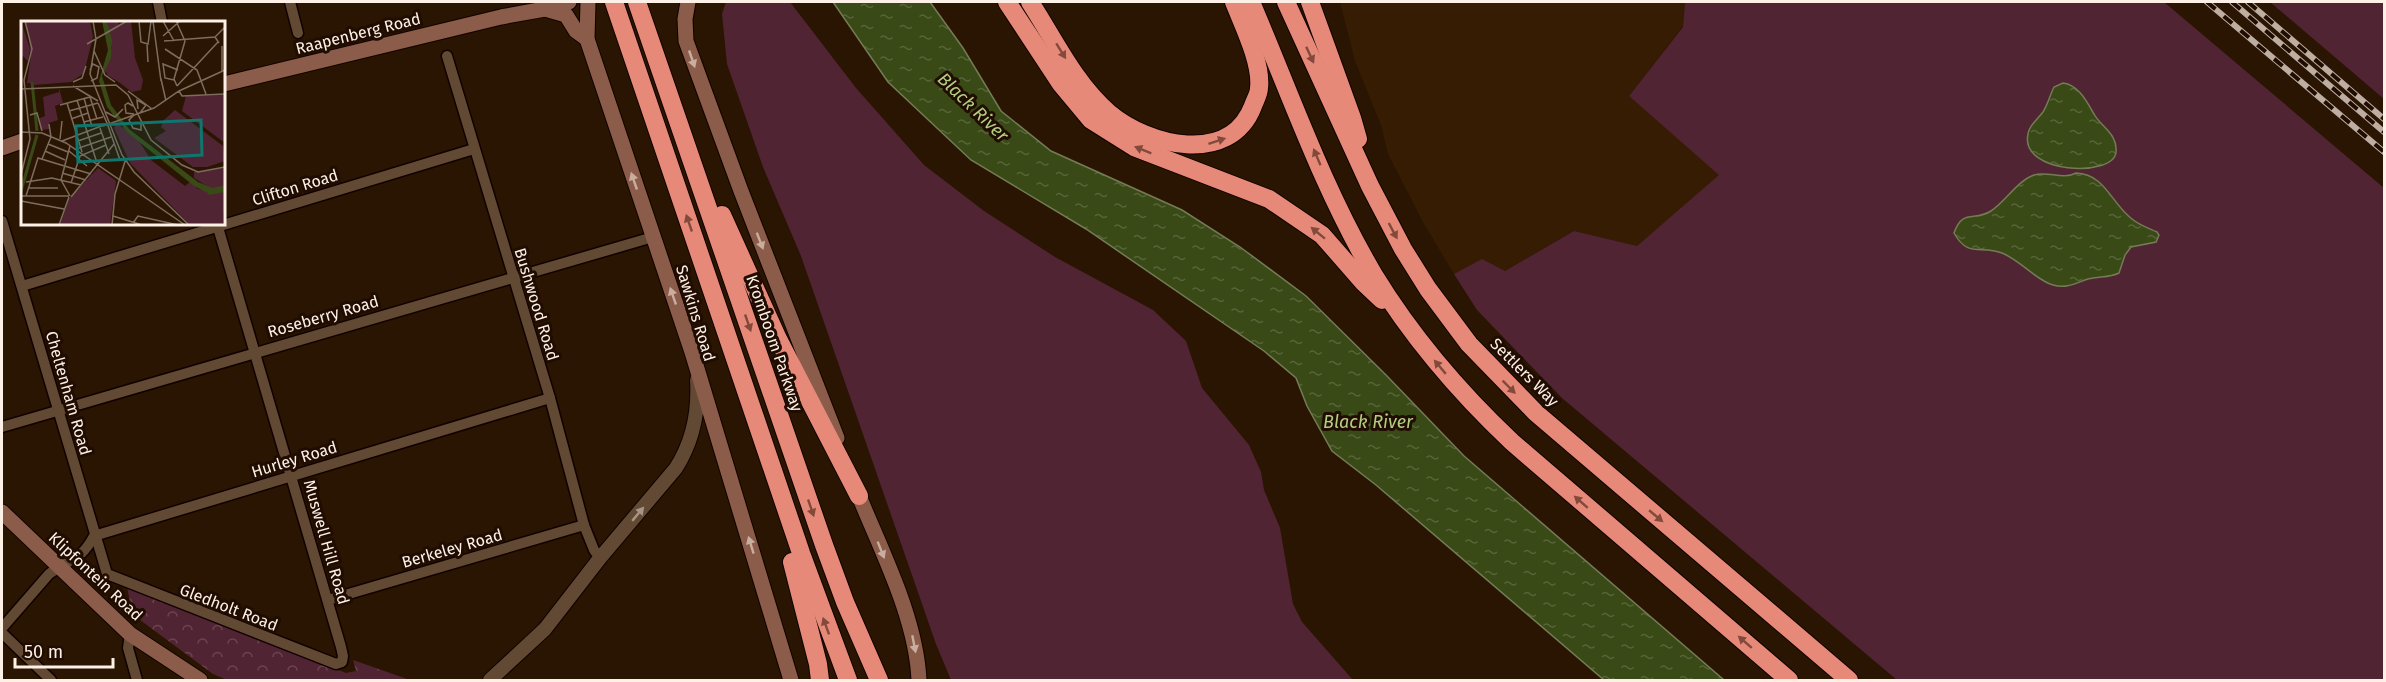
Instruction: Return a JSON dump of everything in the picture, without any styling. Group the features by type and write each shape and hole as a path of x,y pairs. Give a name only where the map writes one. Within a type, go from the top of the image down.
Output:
{"highway":[{"path":"614,2 818,602 848,681"},
{"path":"1007,2 1061,84 1090,120 1134,147 1269,198 1322,235 1364,284 1403,319"},
{"path":"1030,2 1083,86 1110,114 1137,130 1172,144 1203,146 1227,138 1248,118 1259,88 1255,56 1234,2"},
{"path":"1251,2 1342,215 1375,276 1403,319 1446,374 1504,434 1789,681"},
{"name":"Settlers Way","path":"1286,2 1370,186 1403,249 1428,289 1469,344 1503,381 1548,424 1849,681"},
{"path":"1310,2 1352,118 1370,186"},
{"name":"Kromboom Parkway","path":"640,8 824,545 849,613 879,681"},
{"path":"675,109 778,339 859,496"},
{"path":"755,418 808,624 820,681"}],"main road":[{"name":"Raapenberg Road","path":"225,84 501,17 539,5 569,2"},
{"name":"Sawkins Road","path":"588,2 586,39 692,352"},
{"path":"688,2 685,19 686,41 692,59 904,608 913,636 919,681"},
{"path":"539,5 566,15 576,31 586,39"},
{"path":"2,148 21,141"},
{"path":"692,352 790,681"},
{"name":"Klipfontein Road","path":"2,512 130,634 200,681"}],"street":[{"path":"158,2 162,21"},
{"path":"290,2 298,33"},
{"name":"Bushwood Road","path":"447,56 550,398 584,525 594,550 600,558"},
{"name":"Clifton Road","path":"225,223 474,149"},
{"name":"Cheltenham Road","path":"2,221 107,574"},
{"name":"Clifton Road","path":"22,286 217,225"},
{"name":"Muswell Hill Road","path":"217,225 328,600 341,647 342,662"},
{"name":"Roseberry Road","path":"2,427 653,237"},
{"name":"Sawkins Road","path":"490,681 532,644 684,457 694,428 698,406 692,352"},
{"name":"Hurley Road","path":"94,536 550,398"},
{"name":"Berkeley Road","path":"328,600 584,525"},
{"path":"2,628 49,574 58,567 71,563 85,552 94,536"},
{"name":"Gledholt Road","path":"107,574 330,663 342,662"},
{"path":"2,633 51,681"},
{"path":"130,634 128,648 137,681"}],"shaded area":[{"path":"1340,2 1685,2 1683,26 1629,96 1720,175 1637,246 1574,231 1505,271 1482,260 1454,274 1423,222 1388,154 1381,125 1355,61"}],"green space":[{"path":"726,2 790,2 856,88 924,165 984,211 1055,257 1153,310 1186,341 1202,388 1249,445 1261,472 1264,490 1280,528 1293,604 1302,622 1353,680 951,680 936,644 801,256 763,167 727,64 722,14"},
{"path":"1685,2 2164,2 2384,188 2384,680 1897,680 1562,398 1477,310 1454,274 1482,259 1505,271 1574,231 1637,246 1719,175 1629,96 1683,27"},
{"path":"2270,2 2384,2 2384,99"},
{"path":"127,586 346,673 356,671 353,660 410,680 227,680 213,674 132,614"}],"water":[{"name":"Black River","path":"833,2 930,2 963,48 1001,111 1051,151 1182,210 1240,247 1306,296 1464,456 1724,680 1604,680 1376,485 1332,451 1307,406 1296,378 1264,351 1086,229 971,160 888,82"},
{"path":"2063,83 2069,84 2078,91 2097,119 2112,135 2116,152 2111,160 2100,166 2068,168 2051,164 2038,157 2029,147 2030,128 2043,112 2054,87"},
{"path":"2076,173 2094,178 2132,219 2159,235 2156,242 2131,247 2125,255 2119,273 2067,286 2053,285 2002,253 1964,246 1954,233 1957,225 1965,218 1991,211 2017,186 2034,175 2066,176"}],"railway":[{"path":"2207,2 2384,152"},
{"path":"2232,2 2384,132"},
{"path":"2248,2 2384,119"}]}
